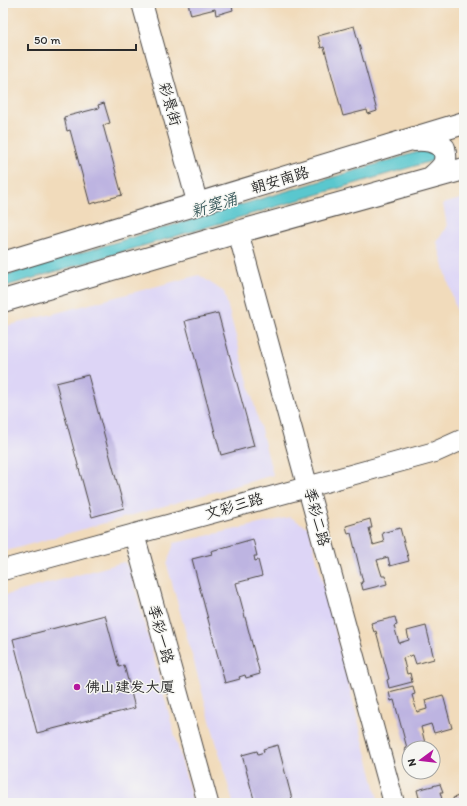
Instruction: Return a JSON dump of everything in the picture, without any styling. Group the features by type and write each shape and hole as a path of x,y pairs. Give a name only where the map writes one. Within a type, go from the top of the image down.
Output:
{"main road":[{"name":"朝安南路","path":"3,263 413,140 464,123"},
{"path":"413,140 426,139 435,142 444,148 447,159 443,167 431,178"},
{"path":"3,301 238,232 464,169"}],"street":[{"name":"彩景街","path":"142,3 198,205"},
{"name":"季彩二路","path":"238,232 394,803"},
{"name":"文彩三路","path":"3,570 308,485 435,452 464,439"},
{"name":"季彩一路","path":"134,534 208,803"}],"shaded area":[{"path":"464,198 464,338 437,242 447,226 443,204"},
{"path":"199,275 224,292 273,475 3,552 3,327"},
{"path":"290,517 309,528 379,803 233,803 167,565 174,543"},
{"path":"124,562 130,569 193,803 3,803 3,596"}],"water":[{"path":"431,148 435,160 3,287 3,276"}],"building":[{"path":"188,3 231,3 233,10 216,15 215,9 191,15"},
{"path":"354,26 377,111 368,114 367,110 343,116 324,47 321,48 318,36"},
{"path":"104,103 110,123 103,125 122,195 90,204 70,130 67,131 64,117 99,108 98,105"},
{"path":"218,313 254,446 221,455 185,321"},
{"path":"88,375 124,508 92,517 56,383"},
{"path":"370,519 372,528 369,528 373,545 384,542 382,533 400,528 409,561 390,566 388,557 377,560 382,576 385,576 387,584 363,590 361,582 363,582 351,533 348,534 346,526"},
{"path":"253,539 257,556 254,556 255,561 258,560 262,576 236,583 260,674 246,678 245,675 239,677 240,679 225,683 192,559 212,554 211,551"},
{"name":"佛山建发大厦","path":"105,615 119,667 124,665 135,708 37,733 13,639"},
{"path":"395,617 397,625 394,626 399,643 409,640 407,631 426,626 434,659 416,664 413,655 403,658 407,674 410,673 412,682 389,688 387,680 389,679 376,631 374,632 371,623"},
{"path":"413,686 415,694 412,695 417,712 427,709 425,700 443,695 452,728 434,733 431,724 421,727 424,740 405,740 394,700 391,701 389,692"},
{"path":"278,745 293,803 255,803 242,755 257,751 258,754 264,752 263,749"},
{"path":"440,784 443,792 440,792 443,803 423,803 421,798 419,798 417,790"},
{"path":"464,794 464,803 454,803 453,798"}],"place":[{"name":"佛山建发大厦","path":"77,687"}],"water label":[{"name":"新窦涌","path":"214,205"}]}
